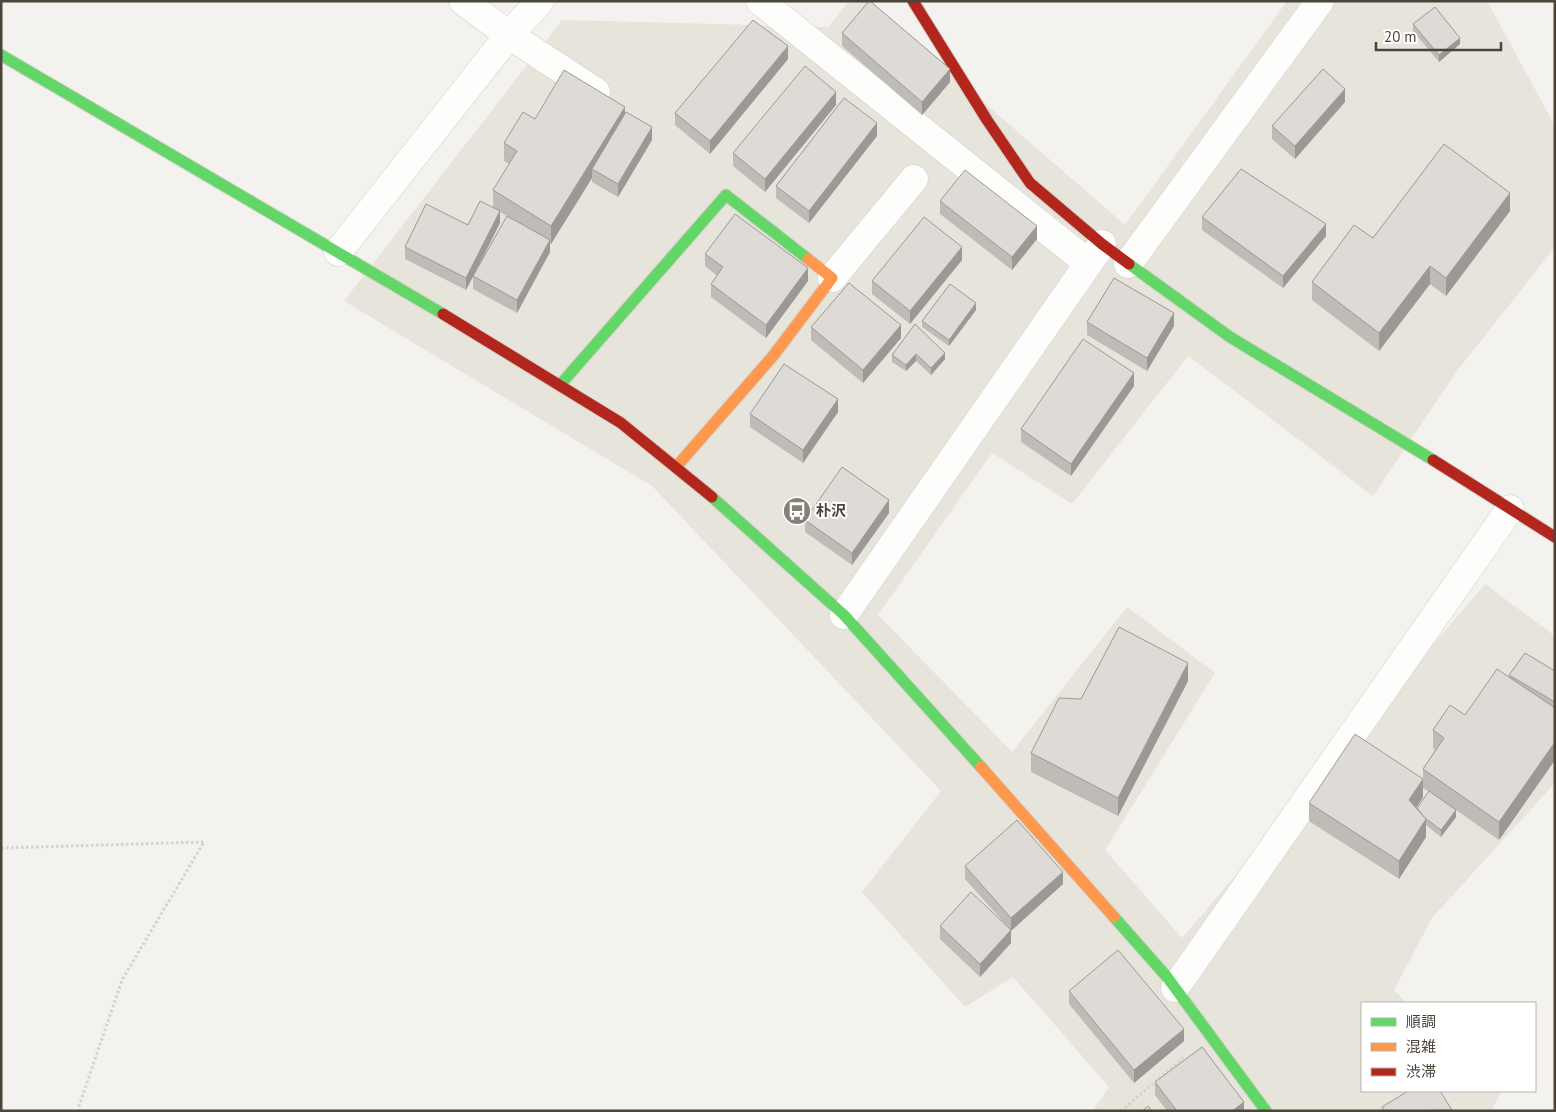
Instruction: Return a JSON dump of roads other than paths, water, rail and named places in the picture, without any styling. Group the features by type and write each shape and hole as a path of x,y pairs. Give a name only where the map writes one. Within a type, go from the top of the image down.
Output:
{"street":[{"path":"463,1 509,35 612,103"},
{"path":"338,252 509,35 540,1"},
{"path":"760,1 1095,253 1128,264 1230,337 1412,446 1555,537"},
{"path":"913,1 987,120 1030,182 1095,253"},
{"path":"1128,264 1320,1"},
{"path":"1,55 338,252 560,385 621,424 720,503 844,615 985,772 1175,988 1266,1111"},
{"path":"676,467 772,356 832,278 914,179"},
{"path":"560,385 726,195 832,278"},
{"path":"844,615 1095,253"},
{"path":"1175,988 1510,508"}],"place":[{"name":"朴沢","path":"797,511"}]}
